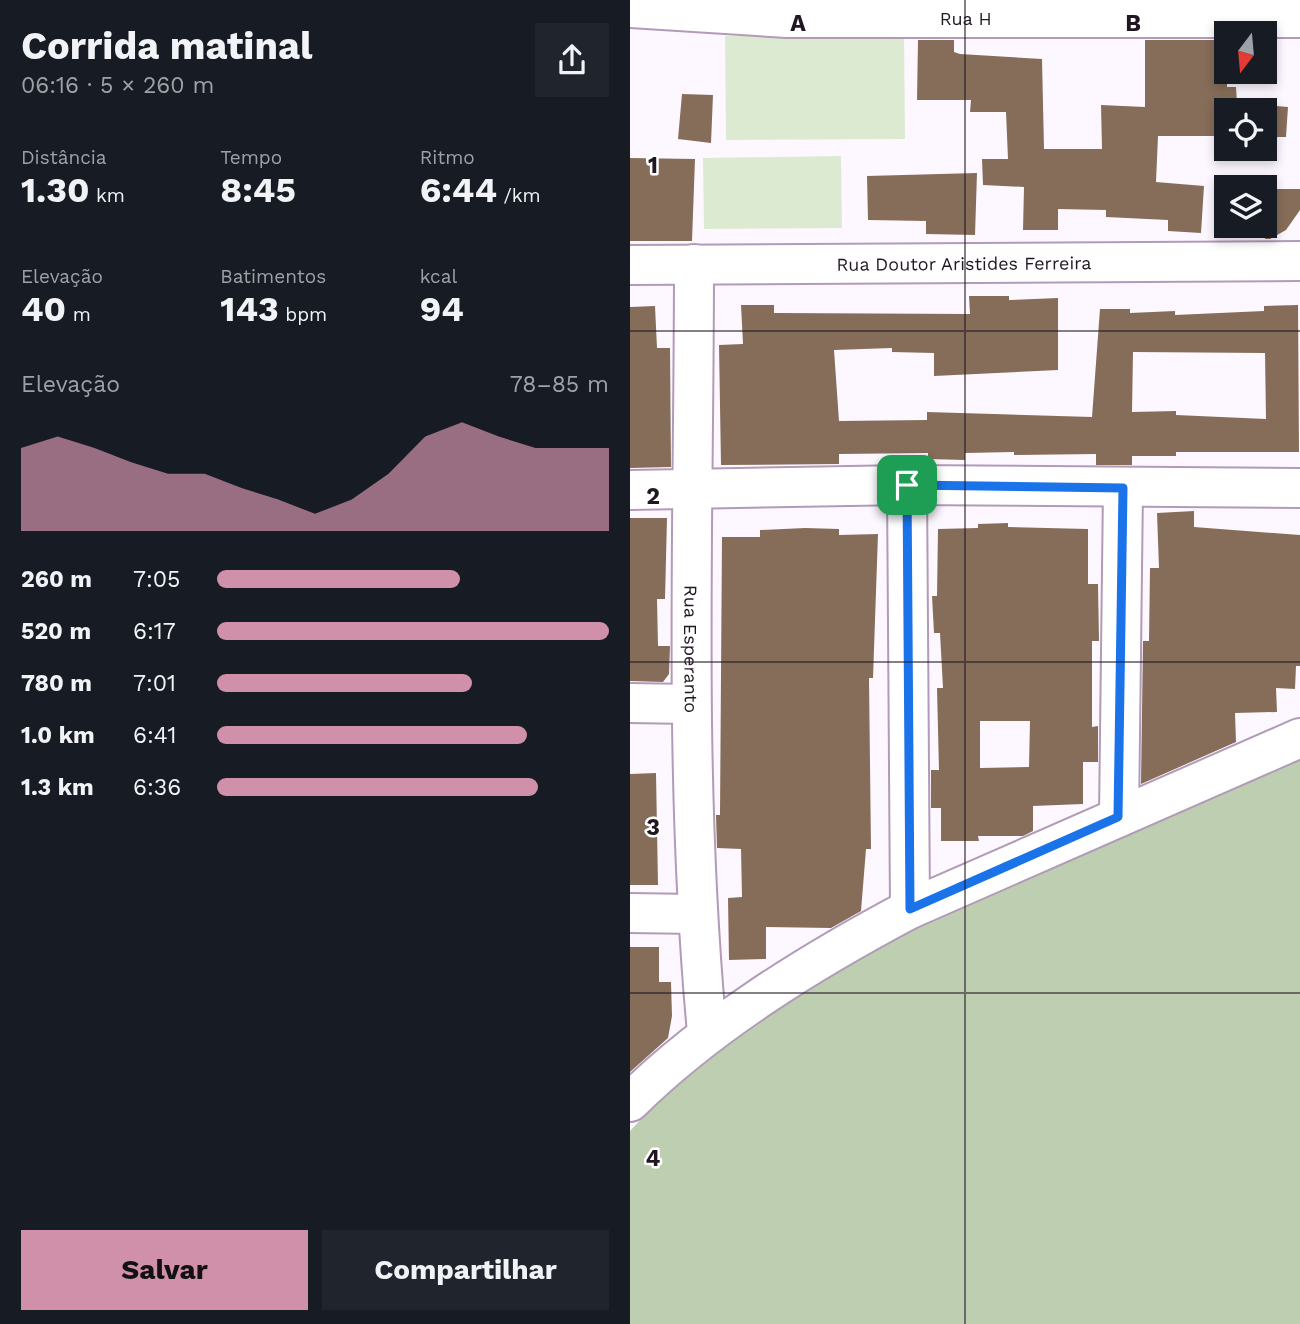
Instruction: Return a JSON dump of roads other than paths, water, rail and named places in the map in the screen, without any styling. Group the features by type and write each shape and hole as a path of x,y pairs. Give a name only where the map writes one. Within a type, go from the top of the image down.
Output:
{"street":[{"name":"Rua H","path":"630,8 787,18 1300,18"},
{"name":"Rua Doutor Aristides Ferreira","path":"630,265 1300,261"},
{"name":"Rua Esperanto","path":"694,264 690,704 696,914 707,1032"},
{"path":"907,485 910,909"},
{"path":"630,490 694,491 907,485 1300,488"},
{"path":"1118,817 1123,488"},
{"path":"630,703 690,704"},
{"path":"630,1102 707,1032 849,942 910,909 1300,738"},
{"path":"630,913 696,914"}]}
